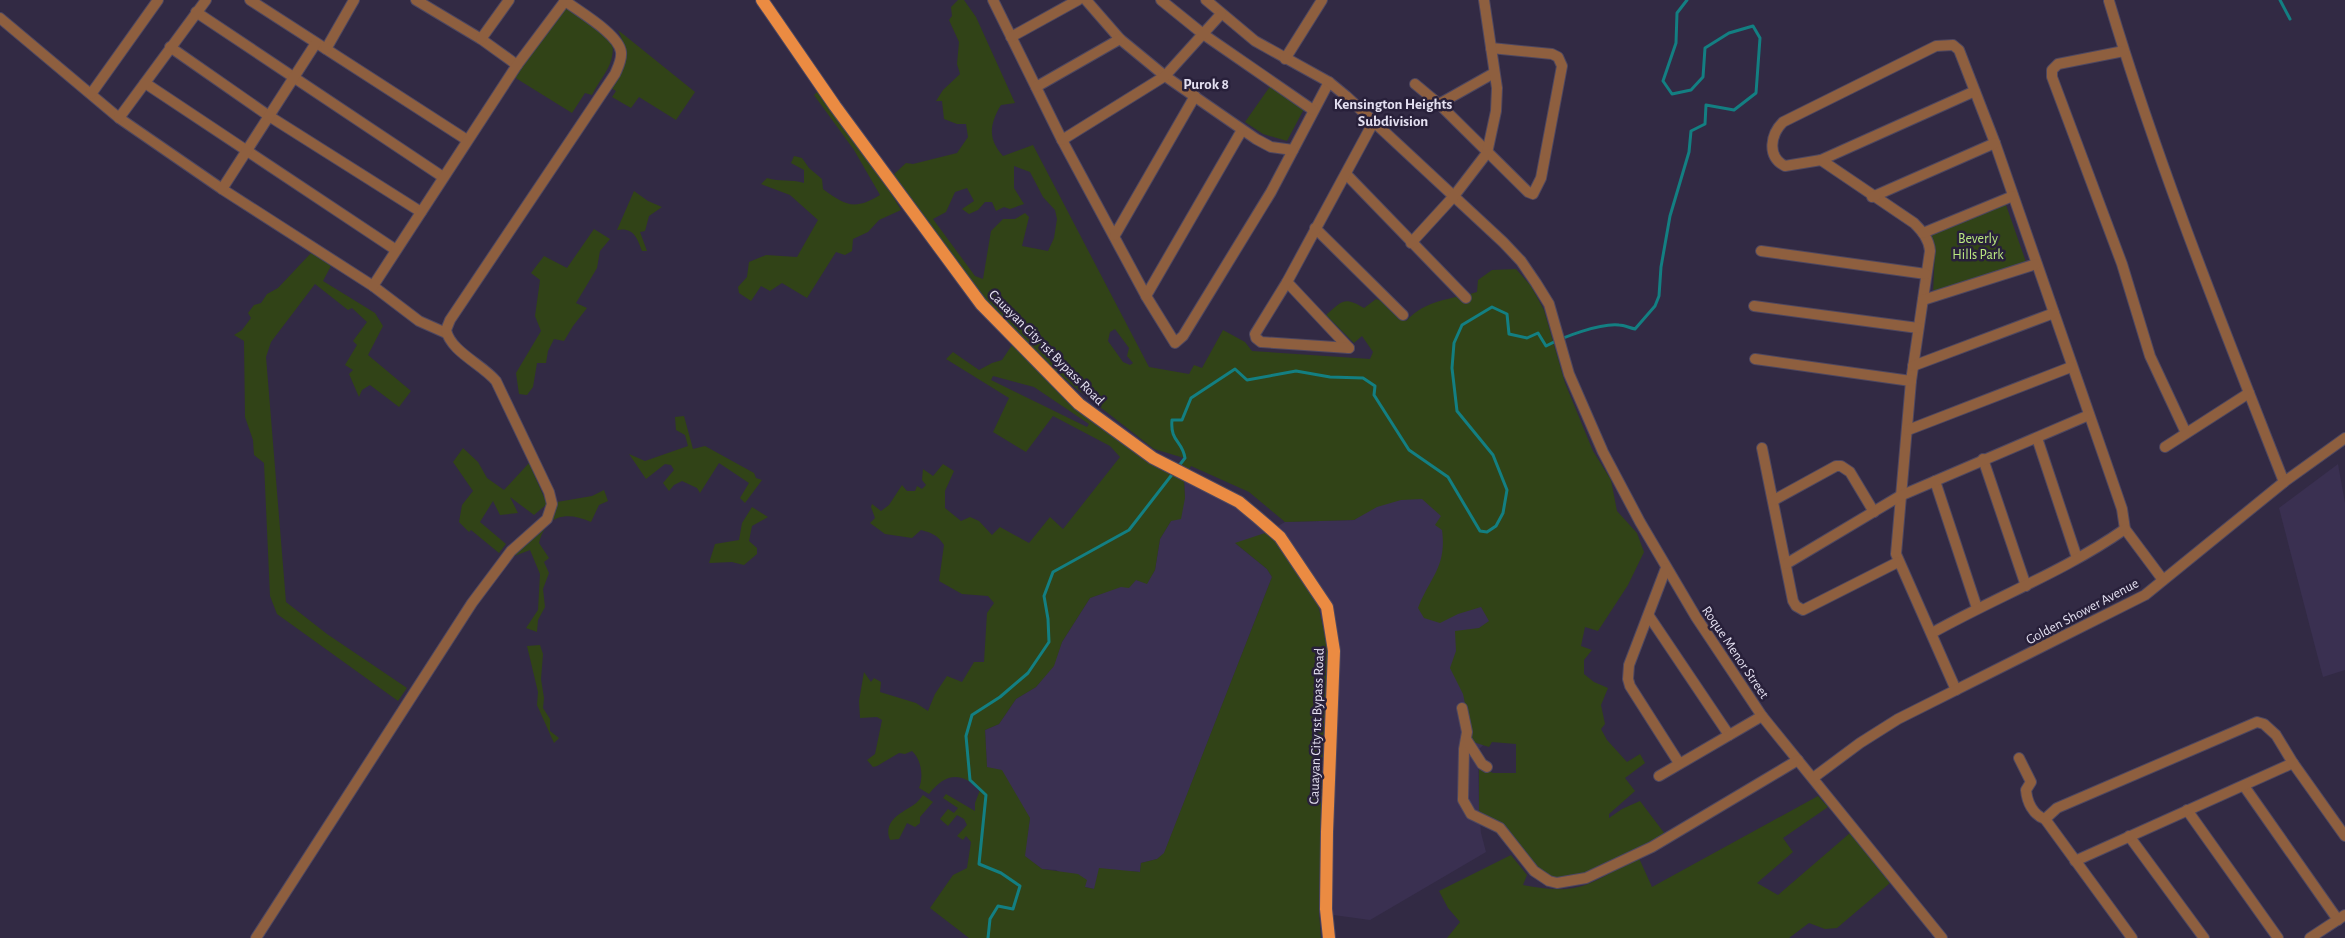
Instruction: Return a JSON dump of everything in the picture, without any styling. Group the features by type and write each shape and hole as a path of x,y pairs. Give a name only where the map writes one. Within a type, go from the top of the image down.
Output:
{"main road":[{"name":"Cauayan City 1st Bypass Road","path":"762,0 835,106 980,304 1079,404 1140,448 1182,473 1239,502 1280,537 1327,607 1334,651 1327,832 1326,909 1329,938"}],"street":[{"path":"91,94 158,0"},
{"path":"120,118 206,0"},
{"path":"251,0 467,140"},
{"path":"326,49 354,0"},
{"path":"416,0 481,40 517,65"},
{"path":"481,40 509,0"},
{"path":"373,286 517,65 564,0 612,38 619,46 620,61 615,74 450,320 446,327 446,333"},
{"path":"993,0 1062,140 1172,342 1179,342 1271,192 1328,82"},
{"path":"1011,37 1078,0"},
{"path":"1086,0 1120,40 1165,76 1242,130 1271,147 1293,150"},
{"path":"1161,0 1203,34 1313,110"},
{"name":"Roque Menor Street","path":"1206,0 1255,41 1328,82 1374,121 1521,262 1548,304 1562,347 1568,374 1603,452 1666,568 1762,716 1942,938"},
{"path":"1411,243 1454,196 1487,153 1496,111 1497,88 1484,0"},
{"path":"1285,59 1319,1"},
{"path":"2109,1 2124,51 2191,243 2284,482"},
{"path":"196,12 443,177"},
{"path":"1062,140 1165,76 1221,14"},
{"path":"0,18 120,118 222,189 373,286 419,320 446,333 464,354 489,372 500,388 549,492 552,504 551,510 543,522 500,564 472,603 256,938"},
{"path":"1036,87 1120,40"},
{"path":"222,189 316,43"},
{"path":"1975,91 1821,160 1785,166 1780,163 1774,152 1772,139 1775,130 1783,122 1936,46 1953,45 1960,50 1995,143 2071,367 2122,509 2126,529 2163,580"},
{"path":"170,47 269,116 339,158 421,212"},
{"path":"1415,84 1440,104 1487,153 1528,192 1533,194 1541,178 1562,72 1560,61 1552,54 1490,48"},
{"path":"2124,51 2058,64 2052,70 2052,77 2122,264 2150,356 2186,433"},
{"path":"1440,104 1494,74"},
{"path":"145,83 396,250"},
{"path":"1115,235 1194,96"},
{"path":"1287,282 1350,348 1258,340 1255,334 1287,282 1374,121"},
{"path":"1146,296 1242,130"},
{"path":"1872,197 1995,143"},
{"path":"1821,160 1872,197 1903,215 1923,233 1930,244 1911,381 1908,430 1896,540 1898,562 1932,633 1956,690"},
{"path":"1346,174 1466,298"},
{"path":"1923,233 2013,196"},
{"path":"1315,228 1403,314"},
{"path":"1761,251 1926,274"},
{"path":"1923,300 2036,264"},
{"path":"1754,306 1918,328"},
{"path":"1913,366 2054,313"},
{"path":"1755,360 1911,381"},
{"path":"1908,430 2071,367"},
{"path":"2165,447 2249,393"},
{"path":"1786,564 1900,496 2089,415"},
{"path":"2037,438 2077,558"},
{"name":"Golden Shower Avenue","path":"1813,778 1860,743 1898,719 2145,595 2284,482 2345,438"},
{"path":"1762,448 1793,601 1796,606 1803,610 1898,562"},
{"path":"1983,459 2026,586"},
{"path":"1774,500 1836,466 1841,466 1850,472 1874,512"},
{"path":"1935,481 1977,608"},
{"path":"1932,633 1977,608 2026,586 2126,529"},
{"path":"1666,568 1629,665 1628,679 1630,686 1679,763"},
{"path":"1649,616 1729,735"},
{"path":"1462,708 1467,732 1463,800 1471,814 1500,828 1534,871 1549,881 1557,883 1586,878 1652,847 1798,760"},
{"path":"1659,776 1762,716"},
{"path":"2045,819 2058,808 2257,722 2264,724 2276,735 2293,763 2345,836"},
{"path":"1466,739 1482,764 1487,767"},
{"path":"2019,758 2031,782 2026,790 2028,802 2037,814 2045,819 2132,938"},
{"path":"2076,861 2293,763"},
{"path":"2244,786 2342,918 2310,938"},
{"path":"2187,810 2278,938"},
{"path":"2129,836 2204,938"}],"shaded area":[{"path":"2338,464 2345,503 2345,670 2323,677 2279,508"},
{"path":"1184,480 1235,503 1268,532 1285,522 1354,520 1377,503 1419,492 1491,559 1492,737 1478,750 1479,811 1481,833 1486,852 1370,920 1319,913 1322,764 1328,651 1318,604 1235,543 1267,569 1272,577 1164,854 1157,859 1141,863 1140,872 1132,871 1094,889 1085,887 1056,870 1042,869 1024,856 1030,818 987,768 985,730 999,724 1016,699 1036,687 1053,666 1062,642 1090,598 1136,580 1147,583 1155,570 1160,539 1185,498"}],"green space":[{"path":"958,0 964,0 976,17 1015,103 1001,105 994,119 992,132 998,150 1003,156 1033,145 1149,367 1189,374 1194,365 1202,368 1223,330 1245,342 1252,351 1370,359 1373,352 1362,336 1354,343 1326,315 1340,303 1352,302 1364,308 1376,299 1384,302 1406,321 1430,304 1477,292 1478,280 1492,270 1516,269 1531,286 1544,310 1565,383 1593,451 1611,480 1617,511 1637,533 1644,552 1628,585 1598,631 1585,627 1581,646 1592,650 1584,660 1584,674 1594,682 1608,688 1601,705 1605,724 1601,729 1607,740 1627,762 1640,754 1645,763 1625,778 1635,791 1609,814 1609,818 1622,809 1640,801 1665,834 1643,848 1599,869 1584,875 1557,880 1535,868 1502,831 1479,811 1479,767 1493,773 1516,773 1516,744 1492,742 1489,747 1473,742 1463,694 1450,668 1456,651 1455,631 1479,628 1489,621 1481,607 1458,614 1440,623 1424,618 1418,608 1440,563 1443,543 1442,530 1435,525 1441,516 1422,499 1401,500 1377,507 1354,520 1285,522 1249,492 1191,466 1184,480 1185,498 1181,519 1171,521 1160,539 1155,570 1147,584 1136,580 1129,588 1121,587 1090,598 1062,642 1054,666 1036,687 1016,699 999,724 985,730 987,767 1002,770 1030,818 1025,856 1042,869 1078,874 1087,880 1085,887 1094,889 1099,868 1140,872 1141,863 1157,859 1164,853 1272,577 1267,569 1235,543 1268,532 1294,564 1318,604 1328,651 1322,764 1319,913 1321,938 969,938 930,908 953,875 967,868 971,842 966,836 963,840 957,836 967,825 964,819 957,815 948,826 940,819 948,809 954,813 958,808 943,798 946,794 975,811 975,803 980,790 960,777 953,777 941,782 929,794 919,788 921,768 918,758 912,751 905,754 899,753 873,767 867,760 875,754 882,720 877,717 860,718 859,701 864,672 871,682 874,678 881,682 880,692 916,703 928,711 935,694 947,676 962,682 974,662 984,662 987,613 994,603 988,596 962,594 939,581 944,545 940,539 921,530 912,538 885,534 870,523 875,518 871,507 872,504 881,511 889,505 902,485 907,491 915,491 917,486 922,489 926,485 922,480 923,469 933,476 943,464 954,471 945,491 945,508 961,521 970,517 979,521 992,535 1000,527 1029,543 1050,517 1063,529 1120,457 1110,446 1053,416 1026,452 993,432 1009,398 946,359 953,352 979,370 1002,360 1012,345 1091,414 1174,472 1184,458 1154,449 1073,386 1021,341 989,308 892,176 906,163 913,164 957,153 968,137 966,124 957,124 944,119 942,101 936,101 943,90 960,74 957,64 959,42 949,20 952,16 951,7","holes":["1014,166 1030,172 1043,197 1055,210 1057,219 1054,238 1048,251 1022,246 1029,217 1025,213 1015,219 1003,219 991,231 983,279 975,276 933,219 946,212 955,192 967,188 974,201 962,209 969,214 978,210 985,202 992,202 996,211 1004,207 1010,209 1024,204 1014,188","1115,329 1129,348 1127,356 1133,363 1130,365 1123,362 1108,341 1110,332","993,376 1034,387 1089,424 1087,427 991,380"]},
{"path":"564,3 611,34 613,44 613,53 609,67 592,95 585,93 572,113 514,77"},
{"path":"618,30 695,92 676,120 639,97 631,108 612,97 616,91 608,86 624,60 625,54"},
{"path":"1271,85 1305,107 1287,141 1263,134 1245,122"},
{"path":"818,91 888,188 901,210 879,220 868,232 853,239 852,251 845,255 836,252 807,298 782,283 770,291 761,286 751,301 739,293 738,287 747,277 749,262 766,255 797,257 818,220 790,195 761,184 767,178 804,183 804,170 791,163 794,156 802,158 809,168 822,179 823,189 844,202 850,204 863,203 880,195 854,150 814,95"},
{"path":"634,191 648,201 662,207 649,216 645,231 640,232 647,251 642,251 634,234 627,230 617,230"},
{"name":"Beverly Hills Park","path":"2005,202 2026,262 1933,294 1935,249 1926,235"},
{"path":"594,229 610,239 600,251 597,268 576,303 587,308 564,341 554,339 548,351 546,363 537,363 533,387 527,395 519,394 516,373 541,331 535,316 540,280 531,273 544,256 567,268"},
{"path":"311,253 332,264 323,281 375,313 383,326 368,355 411,391 399,407 370,385 362,390 359,397 349,374 353,370 345,365 357,345 353,341 367,322 352,308 348,310 315,284 271,342 266,357 286,602 327,634 407,688 398,701 277,614 270,596 264,463 254,455 253,440 245,417 244,341 234,335 242,330 251,318 248,313 254,305 261,303 267,294 278,288"},
{"path":"684,416 693,449 705,446 754,473 756,478 762,480 745,503 740,498 749,483 719,463 700,493 697,488 682,481 674,485 669,491 663,483 674,470 671,465 665,464 646,479 629,454 645,461 688,446 685,435 676,430 675,417"},
{"path":"463,448 478,462 487,478 504,490 529,463 547,504 534,515 510,497 518,513 500,515 493,501 480,522 506,544 499,553 471,530 469,532 459,522 462,505 473,491 453,462"},
{"path":"604,490 608,501 599,505 591,522 565,516 552,521 542,534 539,543 549,558 544,562 549,573 543,589 545,607 538,620 537,632 526,628 538,610 540,574 530,550 509,558 557,502 592,496"},
{"path":"752,507 768,517 752,526 749,541 757,548 757,554 744,565 732,562 709,563 715,544 739,540 742,523"},
{"path":"540,645 543,654 541,679 544,698 543,708 550,719 550,731 559,738 554,743 537,705 538,692 527,646"},
{"path":"923,795 933,802 920,817 920,823 915,827 907,823 899,839 890,840 888,834 890,823 915,804"},
{"path":"1818,796 1828,807 1783,838 1793,852 1757,883 1778,895 1850,833 1890,883 1837,928 1825,929 1809,923 1789,938 1447,938 1460,922 1448,908 1439,891 1511,855 1527,875 1523,885 1562,889 1591,883 1638,856 1652,887"}],"waterway":[{"path":"1178,467 1185,458 1174,437 1172,420 1182,420 1191,398 1235,369 1247,380 1296,371 1330,377 1363,378 1375,386 1374,395 1409,450 1448,477 1480,531 1487,532 1496,526 1503,513 1507,490 1493,455 1457,411 1452,368 1454,343 1462,325 1492,307 1507,314 1509,334 1527,338 1538,333 1546,346 1572,335 1602,326 1621,325 1635,329 1655,306 1659,296 1661,267 1670,216 1689,152 1691,131 1705,124 1706,105 1734,110 1756,93 1760,38 1753,26 1729,33 1705,48 1703,77 1691,90 1672,94 1663,81 1676,43 1677,13 1687,0"},
{"path":"2280,0 2290,19"},
{"path":"988,938 990,919 998,906 1013,909 1020,886 1001,873 979,864 986,795 970,780 966,736 972,715 1000,697 1028,673 1049,642 1044,596 1053,572 1129,530 1174,472"}],"district":[{"name":"Purok 8","path":"1206,84"},
{"name":"Kensington Heights Subdivision","path":"1393,112"}]}
